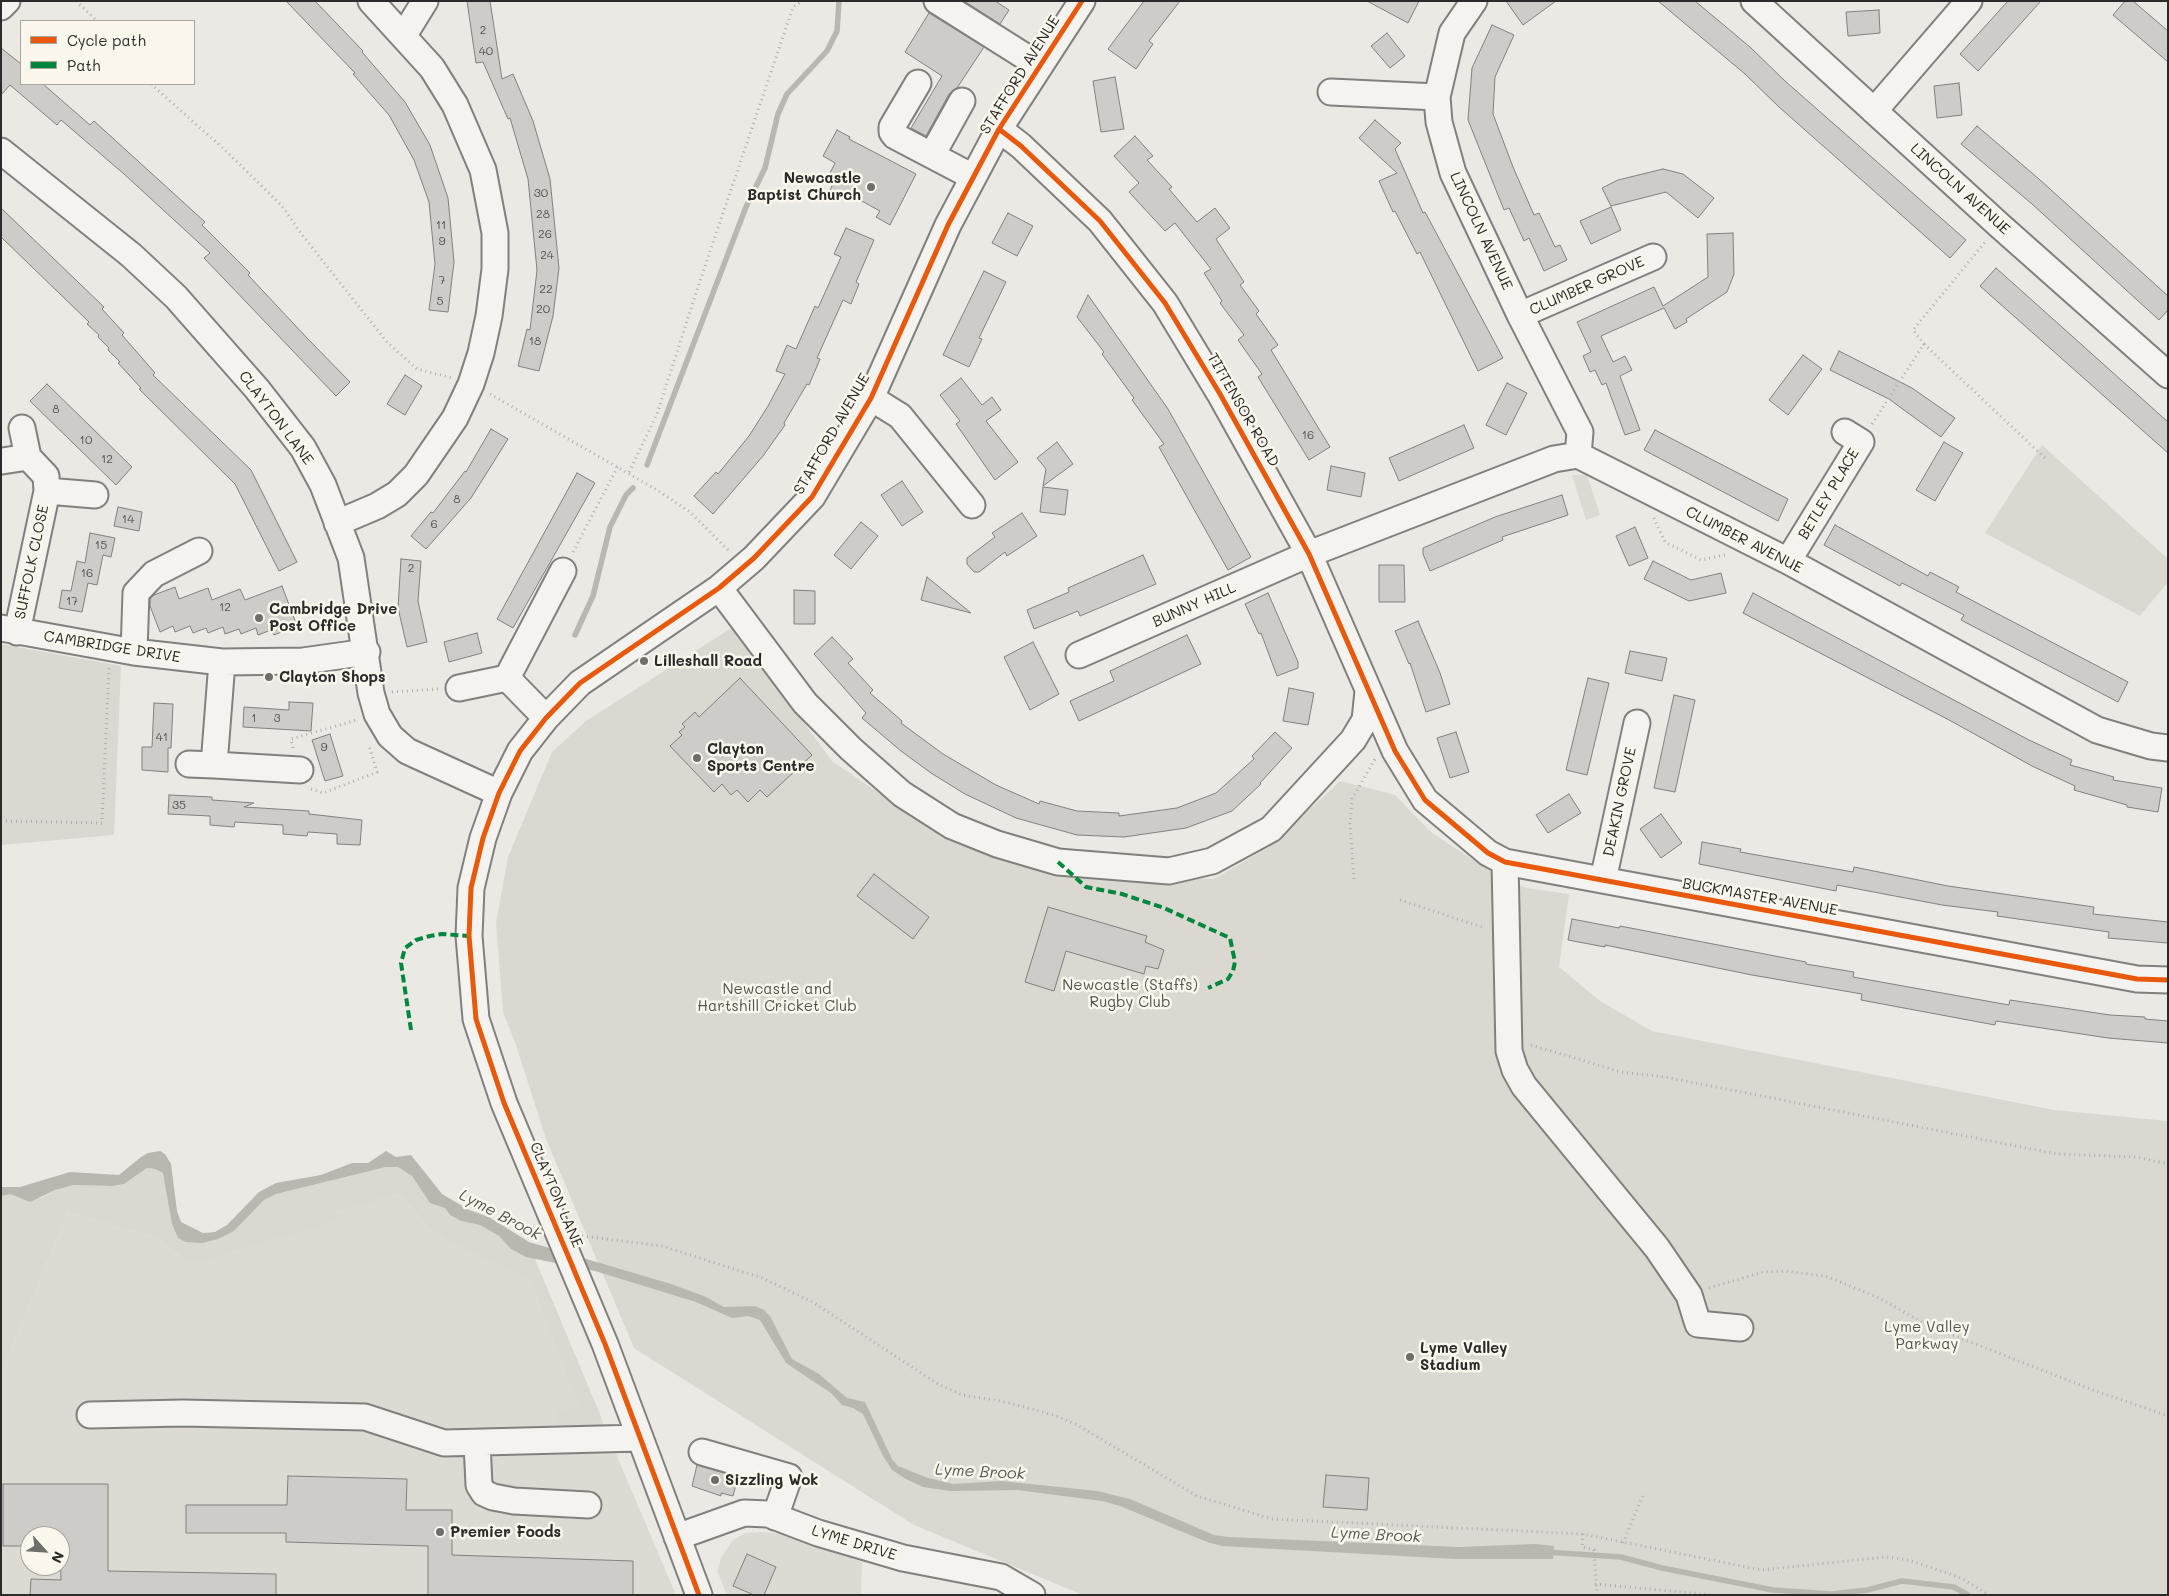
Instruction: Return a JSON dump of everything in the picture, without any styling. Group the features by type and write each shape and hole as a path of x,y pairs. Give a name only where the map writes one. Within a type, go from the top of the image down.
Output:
{"street":[{"path":"1,7 7,1"},
{"path":"337,523 377,506 397,494 435,448 455,418 471,384 489,316 495,269 495,233 483,170 455,105 432,68 404,35 371,1"},
{"path":"404,35 425,1"},
{"path":"937,1 1040,66"},
{"name":"STAFFORD AVENUE","path":"499,792 520,751 546,718 580,683 719,588 745,566 812,497 871,398 922,282 973,177 999,129 1082,1"},
{"name":"LINCOLN AVENUE","path":"1474,1 1452,33 1437,97 1439,122 1453,173 1520,315 1580,432 1578,455"},
{"name":"LINCOLN AVENUE","path":"1754,1 1999,225 2168,375"},
{"path":"1874,111 1969,1"},
{"path":"918,83 892,128 892,132 895,136 973,177"},
{"path":"1331,92 1437,97"},
{"path":"932,155 962,101"},
{"name":"TITTENSOR ROAD","path":"999,129 1021,146 1100,221 1165,303 1220,394 1309,554 1342,626 1368,691 1388,749"},
{"name":"CLAYTON LANE","path":"1,151 131,255 176,296 257,389 303,448 323,485 351,558 367,652 371,693 377,714 390,736 407,751 499,792 483,838 471,888 470,959 476,1019 504,1102 577,1275 698,1595"},
{"name":"CLUMBER GROVE","path":"1520,315 1653,257"},
{"path":"871,398 900,416 972,506"},
{"path":"2,461 28,457 22,428"},
{"name":"BETLEY PLACE","path":"1788,561 1853,437"},
{"path":"1309,554 1554,458 1578,455"},
{"name":"CLUMBER AVENUE","path":"1578,455 1788,561 2097,730 2151,746 2168,748"},
{"name":"SUFFOLK CLOSE","path":"9,630 47,491 46,476 28,457"},
{"name":"SUFFOLK CLOSE","path":"47,491 95,496"},
{"path":"134,652 136,593 154,574 199,551"},
{"name":"BUNNY HILL","path":"1079,656 1309,554"},
{"path":"507,678 564,571"},
{"path":"719,588 805,703 902,794 952,826 997,844 1058,862 1169,871 1212,861 1271,830 1352,740 1364,720 1368,691"},
{"name":"CAMBRIDGE DRIVE","path":"9,630 134,652 222,662 303,661 367,652"},
{"path":"214,765 222,662"},
{"path":"507,678 546,718"},
{"path":"459,688 507,678"},
{"name":"DEAKIN GROVE","path":"1603,880 1637,723"},
{"path":"1352,740 1388,749"},
{"name":"BUCKMASTER AVENUE","path":"1388,749 1425,800 1473,841 1505,862 2137,979 2168,980"},
{"path":"189,764 300,770"},
{"path":"1505,862 1509,1051 1515,1070 1524,1086 1657,1248 1688,1295 1698,1324 1740,1328"},
{"path":"90,1415 183,1413 365,1417 444,1442 640,1438"},
{"path":"477,1442 479,1485 484,1493 493,1498 514,1501 588,1505"},
{"path":"702,1452 789,1477 775,1517"},
{"name":"LYME DRIVE","path":"677,1537 744,1513 768,1514 818,1533 903,1558 1001,1578 1032,1595"}],"path":[{"path":"76,1 96,20"},
{"path":"628,473 657,414 793,7 802,1"},
{"path":"152,85 226,151 282,206 303,236 387,342 417,369 471,384 618,466 690,512 745,566"},
{"path":"1999,225 1913,330 1924,344 2047,460"},
{"path":"1853,437 1924,344"},
{"path":"564,571 618,466"},
{"path":"1639,486 1665,542 1701,560 1757,546"},
{"path":"1,821 102,823 109,648"},
{"path":"371,693 459,688"},
{"path":"363,728 360,719 291,739 300,770 308,788 323,793 377,772 366,736"},
{"path":"1354,879 1350,824 1352,799 1388,749"},
{"path":"1400,900 1507,935"},
{"path":"1509,1039 1621,1072 1674,1079 2056,1154 2136,1157 2168,1164"},
{"path":"562,1239 662,1246 762,1278 811,1301 938,1384 962,1395 1054,1415 1079,1426 1197,1496 1272,1519 1583,1534 1761,1570 1886,1557 1909,1560 1962,1578 1989,1595"},
{"path":"1688,1295 1763,1272 1786,1271 1825,1276 1877,1297 1929,1326 2093,1390 2168,1416"},
{"path":"1623,1543 1644,1493"},
{"path":"1583,1534 1582,1547 1594,1550 1597,1595"},
{"path":"1596,1584 1713,1595"}],"shaded area":[{"path":"1572,475 1587,475 1600,515 1586,520"},
{"path":"160,1151 165,1154 171,1164 177,1211 181,1222 203,1233 215,1232 227,1225 259,1192 276,1183 321,1175 352,1163 368,1163 386,1151 396,1157 411,1155 442,1194 469,1210 489,1217 529,1242 671,1284 704,1296 724,1307 755,1306 764,1310 770,1316 792,1359 819,1374 847,1398 865,1402 892,1459 898,1466 928,1478 953,1484 1002,1481 1097,1491 1130,1499 1214,1535 1228,1537 1458,1547 1535,1544 1554,1546 1553,1559 1455,1559 1222,1546 1207,1542 1120,1506 1102,1501 1017,1490 950,1491 923,1487 892,1470 883,1456 863,1414 853,1408 842,1405 831,1393 786,1363 760,1320 748,1316 732,1318 696,1302 595,1271 526,1257 511,1249 499,1236 480,1225 461,1221 450,1215 445,1208 430,1203 412,1176 398,1167 386,1167 276,1194 264,1200 234,1231 218,1239 202,1243 186,1242 178,1238 172,1224 163,1173 155,1169 147,1168 124,1184 112,1186 74,1185 55,1190 30,1202 10,1194 1,1196 1,1187 20,1187 70,1172 119,1175 141,1157 148,1153"},
{"path":"400,1194 431,1231 544,1284 676,1595 1,1595 1,1373 68,1212 159,1239 185,1260 232,1252 281,1235 337,1220 335,1212"},
{"path":"745,1533 785,1534 814,1542 862,1562 861,1595 727,1595 717,1571 722,1556 733,1540"}],"green space":[{"path":"2042,445 2168,559 2168,582 2140,616 1985,533"},
{"path":"733,627 832,761 949,841 971,849 1047,873 1095,877 1214,879 1269,847 1340,781 1395,795 1432,833 1490,871 1526,888 1569,894 1559,967 1600,1001 1652,1031 2054,1110 2168,1121 2168,1595 1083,1595 914,1525 634,1348 546,1139 516,1045 503,1012 496,923 508,857 552,752 586,721"},
{"path":"1,644 121,666 114,835 1,845"},
{"path":"386,1167 398,1167 412,1176 430,1203 445,1208 450,1215 461,1221 480,1225 499,1236 511,1249 535,1259 602,1419 588,1427 574,1429 563,1427 557,1418 556,1411 579,1406 531,1280 431,1231 400,1194 336,1212 337,1220 205,1260 185,1260 159,1239 68,1212 1,1373 1,1196 10,1194 18,1198 41,1198 55,1190 74,1185 112,1186 124,1184 147,1168 155,1169 163,1173 178,1238 234,1231 264,1200 276,1194"}],"building":[{"path":"286,1 315,1 363,51 405,102 430,145 448,198 454,262 448,312 429,310 435,264 429,202 414,160 389,115 353,74 355,73"},
{"path":"467,1 490,1 502,79 513,74 533,121 550,179 559,268 553,316 539,371 518,366 527,329 530,330 537,270 528,179 510,118 508,119 483,62 476,63"},
{"path":"964,1 995,1 1009,10 1000,24"},
{"path":"1144,1 1180,1 1149,41 1153,44 1136,69 1108,49"},
{"path":"1367,1 1419,1 1408,23"},
{"path":"1506,1 1556,1 1523,25"},
{"path":"1658,1 1695,1 1750,47 1785,81 1966,240 1950,258 1779,107 1745,74"},
{"path":"2008,1 2041,1 1978,71 1960,54"},
{"path":"2125,1 2133,1 2168,31 2168,62 2113,15"},
{"path":"1879,10 1880,33 1848,36 1846,12"},
{"path":"929,13 984,47 957,88 949,94 926,136 911,128 942,76 905,52"},
{"path":"1492,25 1514,35 1495,77 1493,114 1534,215 1539,213 1555,247 1560,245 1567,260 1544,271 1529,238 1524,241 1509,208 1504,210 1468,120 1472,68"},
{"path":"1387,33 1405,56 1390,68 1371,46"},
{"path":"1,48 20,63 20,85 44,85 90,125 94,121 205,222 202,225 250,273 248,275 350,382 336,396 204,258 210,253 124,174 61,120 57,125 10,85 1,95"},
{"path":"1115,77 1124,129 1101,132 1093,81"},
{"path":"1959,83 1962,115 1937,118 1934,86"},
{"path":"1375,120 1401,143 1395,149 1423,213 1425,212 1503,358 1478,371 1420,252 1417,254 1395,211 1393,212 1379,181 1397,173 1359,138"},
{"path":"1977,126 2039,179 2168,296 2168,310 2159,320 2032,204 1961,144"},
{"name":"Newcastle Baptist Church","path":"837,130 850,137 849,139 916,174 890,225 876,217 880,211 847,193 844,200 829,192 834,182 830,173 835,163 823,156"},
{"path":"1135,136 1153,156 1147,160 1172,187 1169,189 1197,222 1215,208 1230,228 1216,239 1244,282 1240,285 1259,311 1256,314 1278,345 1271,350 1330,447 1309,460 1258,377 1262,374 1238,340 1244,335 1220,303 1222,301 1204,273 1211,269 1175,223 1165,231 1129,192 1139,183 1114,156"},
{"path":"1663,169 1683,174 1714,198 1698,218 1666,192 1611,206 1602,188 1618,180"},
{"path":"1611,207 1621,230 1591,244 1580,221"},
{"path":"1,208 104,307 102,309 124,333 122,335 155,373 153,375 251,470 297,562 279,571 235,484 139,389 141,388 118,363 120,362 108,350 109,348 98,337 99,335 87,324 89,322 1,237"},
{"path":"1008,213 1033,226 1017,256 992,243"},
{"path":"846,228 874,240 856,282 859,284 851,304 843,300 817,358 820,359 809,385 807,384 784,423 785,425 763,456 713,514 694,496 716,472 718,474 749,436 768,406 785,374 776,371 787,345 796,349 815,306 818,308 841,257 834,254"},
{"path":"1733,233 1734,274 1727,292 1686,319 1687,322 1675,329 1664,308 1601,336 1613,362 1625,356 1632,370 1620,376 1640,430 1625,435 1606,383 1602,385 1595,370 1590,372 1583,356 1591,352 1577,322 1654,287 1663,306 1708,277 1707,234"},
{"path":"1996,268 2168,422 2168,453 1980,286"},
{"path":"984,271 1006,282 979,338 982,339 969,367 943,355"},
{"path":"1088,295 1168,409 1251,557 1228,570 1159,447 1164,444 1102,354 1104,352 1077,317"},
{"path":"1839,351 1912,388 1955,418 1941,437 1889,399 1830,370"},
{"path":"1803,355 1822,369 1788,415 1769,400"},
{"path":"405,375 422,386 405,415 387,404"},
{"path":"961,378 982,405 992,397 1001,410 986,421 1018,462 995,480 956,424 960,421 940,395"},
{"path":"1507,383 1527,393 1506,435 1486,425"},
{"path":"47,384 132,467 116,485 30,401"},
{"path":"1464,425 1474,448 1399,481 1389,458"},
{"path":"491,429 508,439 471,498 426,549 411,536 431,512 433,513 466,472"},
{"path":"1655,430 1788,499 1778,521 1644,450"},
{"path":"1057,442 1073,464 1043,486 1046,469 1037,458"},
{"path":"1944,442 1963,453 1935,501 1916,490"},
{"path":"1331,466 1365,473 1361,497 1327,490"},
{"path":"577,473 595,483 513,628 497,619"},
{"path":"902,481 923,512 902,526 881,495"},
{"path":"1043,487 1068,490 1065,515 1040,512"},
{"path":"1562,495 1568,515 1502,537 1503,540 1430,571 1423,554 1423,548 1495,517"},
{"path":"118,507 142,512 139,531 114,526"},
{"path":"1022,513 1037,536 1007,556 1005,552 979,572 974,572 967,564 967,558 995,537 992,533"},
{"path":"861,522 878,536 851,569 834,555"},
{"path":"1835,525 1928,576 1930,572 1959,587 1956,592 2128,682 2118,702 1961,620 1964,615 1902,583 1900,586 1824,545"},
{"path":"1635,527 1648,558 1629,566 1616,536"},
{"path":"90,533 115,538 111,557 103,555 97,585 88,583 82,612 59,608 62,590 71,591 77,561 85,563"},
{"path":"1143,555 1156,584 1080,616 1078,611 1034,629 1027,610 1069,592 1068,588"},
{"path":"401,559 421,561 418,601 427,642 407,647 398,608"},
{"path":"1653,561 1691,580 1721,573 1726,593 1689,601 1644,579"},
{"path":"1379,565 1404,565 1405,602 1379,602"},
{"path":"927,577 971,613 921,600"},
{"path":"282,586 297,626 274,635 271,630 258,635 256,628 241,634 239,629 225,634 223,627 208,633 206,628 193,633 190,626 175,632 173,626 160,632 150,606 150,599 154,595 175,587 179,599 208,588 212,600 240,589 245,600"},
{"path":"794,590 815,591 815,624 794,624"},
{"path":"1268,593 1298,662 1298,668 1277,676 1261,633 1259,634 1245,604"},
{"path":"1753,593 2029,740 2072,760 2070,765 2114,777 2113,780 2162,788 2158,812 2127,807 2127,805 2074,790 2075,786 2032,766 1951,721 1743,613"},
{"path":"1418,621 1440,673 1450,704 1426,712 1410,663 1395,631"},
{"path":"477,633 482,653 449,662 444,642"},
{"path":"1187,635 1201,664 1079,721 1070,701 1114,681 1110,671"},
{"path":"832,637 853,659 848,663 873,690 870,693 902,721 901,723 943,754 996,785 1039,804 1040,801 1077,811 1119,813 1119,816 1177,808 1216,793 1254,759 1252,756 1275,732 1292,748 1261,784 1232,811 1186,828 1124,837 1077,835 1016,818 965,794 931,773 901,751 862,718 866,713 814,654"},
{"path":"1033,642 1059,694 1030,710 1004,657"},
{"path":"1630,651 1667,658 1662,681 1625,673"},
{"path":"740,678 812,755 767,797 760,790 748,802 737,790 731,795 722,784 714,792 670,746 682,735 679,732 685,727 682,724 695,712 699,717"},
{"path":"1588,678 1609,683 1587,775 1566,770"},
{"path":"1289,688 1314,693 1308,725 1283,721"},
{"path":"1674,695 1695,700 1675,792 1654,788"},
{"path":"289,702 313,703 311,731 243,727 244,707 289,710"},
{"path":"154,703 173,704 171,748 168,748 168,772 142,770 142,747 152,747"},
{"path":"1456,732 1469,772 1450,778 1437,738"},
{"path":"330,734 343,776 325,781 312,740"},
{"path":"1569,794 1581,813 1548,833 1536,815"},
{"path":"169,795 212,797 212,800 254,803 244,807 309,811 309,814 362,820 360,845 337,844 337,834 308,832 307,836 283,834 283,825 235,822 234,827 210,825 210,816 168,814"},
{"path":"1661,814 1682,843 1661,858 1640,829"},
{"path":"1702,842 1741,849 1740,852 1853,872 1854,867 1948,886 2094,907 2093,914 2168,922 2168,943 2108,938 2109,932 1997,916 1998,912 1942,905 1837,885 1836,891 1699,864"},
{"path":"874,874 929,917 913,939 857,896"},
{"path":"1048,907 1147,936 1145,942 1164,950 1158,969 1146,966 1144,974 1066,951 1054,991 1025,982"},
{"path":"1572,919 1619,928 1620,926 1806,962 1806,964 1854,972 1853,977 2009,1005 2010,1000 2110,1015 2145,1017 2145,1019 2168,1021 2168,1043 2108,1038 1996,1021 1995,1025 1861,1000 1862,994 1752,975 1605,945 1605,947 1568,940"},
{"name":"Sizzling Wok","path":"697,1465 738,1477 733,1496 721,1493 721,1496 692,1486"},
{"path":"1326,1475 1369,1478 1367,1510 1323,1507"},
{"path":"288,1476 407,1479 406,1510 452,1510 452,1555 633,1561 633,1595 428,1595 428,1546 286,1542 286,1533 186,1533 186,1505 287,1505"},
{"path":"3,1484 108,1484 108,1571 276,1574 276,1595 30,1595 31,1579 61,1580 61,1576 70,1576 70,1526 20,1526 20,1546 3,1546"},
{"path":"747,1554 776,1567 764,1595 754,1595 733,1586"}],"waterway":[{"path":"647,465 746,207 765,168 778,114 787,94 827,51 837,31 839,1"},
{"path":"575,635 593,596 610,527 626,495 633,488"},
{"name":"Lyme Brook","path":"1546,1552 1621,1557 1662,1568 1773,1590 1832,1594 1867,1590 1902,1581 1954,1587 1968,1595"}],"marked path":[{"path":"1058,862 1086,887 1122,894 1164,908 1230,938 1235,962 1233,971 1228,979 1208,988"},
{"path":"411,1030 401,963 405,948 416,940 430,936 442,934 469,936"}],"cycle path":[{"path":"699,1595 605,1344 504,1103 476,1019 469,936 471,888 483,838 499,793 520,751 546,718 580,683 719,588 754,558 812,497 871,398 948,225 999,129 1082,1"},
{"path":"999,129 1021,146 1100,221 1165,303 1220,394 1309,554 1395,751 1425,800 1488,853 1505,862 2137,979 2168,980"}],"place":[{"name":"Newcastle Baptist Church","path":"871,187"},
{"name":"Cambridge Drive Post Office","path":"259,618"},
{"name":"Lilleshall Road","path":"644,661"},
{"name":"Clayton Shops","path":"269,677"},
{"name":"Clayton Sports Centre","path":"697,758"},
{"name":"Lyme Valley Stadium","path":"1410,1357"},
{"name":"Sizzling Wok","path":"715,1480"},
{"name":"Premier Foods","path":"440,1532"}],"park label":[{"name":"Newcastle (Staffs) Rugby Club","path":"1130,994"},
{"name":"Newcastle and Hartshill Cricket Club","path":"777,998"},
{"name":"Lyme Valley Parkway","path":"1927,1336"}]}
